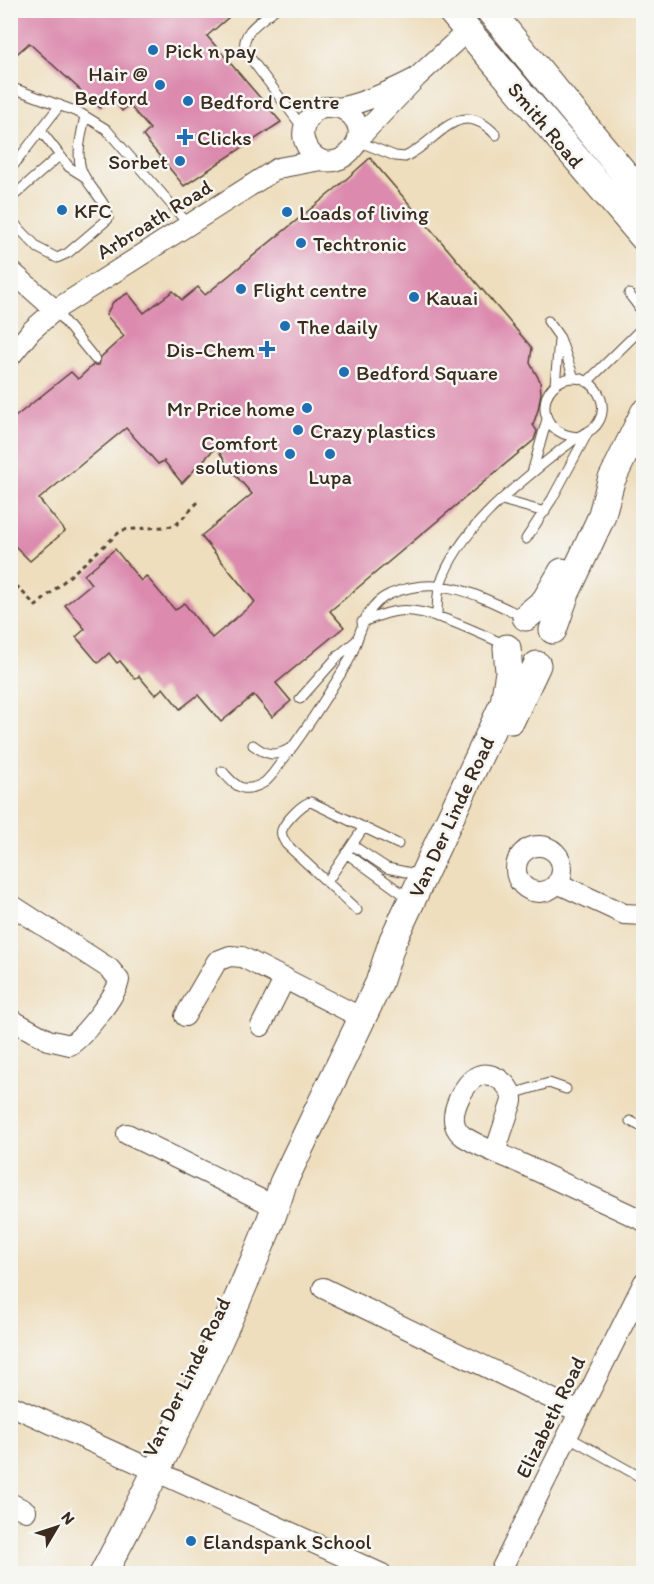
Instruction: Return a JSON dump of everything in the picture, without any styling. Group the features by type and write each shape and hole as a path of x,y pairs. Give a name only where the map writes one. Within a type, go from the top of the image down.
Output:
{"main road":[{"name":"Smith Road","path":"489,10 644,197"},
{"name":"Smith Road","path":"458,21 642,237"},
{"path":"525,617 534,616 542,619 553,630 555,638 553,652 544,663 522,664 510,655 506,646 508,631 512,625 544,601 550,593 589,513 611,481 644,414"},
{"path":"553,630 566,593 601,518 611,481"},
{"name":"Van Der Linde Road","path":"379,984 393,940 504,703 509,672 506,646"},
{"name":"Van Der Linde Road","path":"103,1574 251,1244 379,984 405,946 537,665"},
{"name":"Van Der Linde Road","path":"91,1574 150,1469"}],"street":[{"path":"358,140 356,123 352,116 340,108 330,106 313,112 307,120 304,132 309,150 321,160 339,160 347,156 358,140 416,78 458,21"},
{"path":"340,108 394,89 416,78"},
{"name":"Arbroath Road","path":"10,357 31,331 55,310 278,168 304,132"},
{"name":"Arbroath Road","path":"278,168 321,160"},
{"path":"10,270 55,310"},
{"path":"557,883 624,914 644,915"},
{"path":"10,904 110,969 119,980 116,989 93,1021 79,1039 70,1045 48,1040 10,1019"},
{"path":"185,1016 217,961 230,956 242,957 362,1018"},
{"path":"261,1026 285,978"},
{"path":"495,1152 512,1101 512,1094 505,1084 496,1078 481,1075 475,1077 466,1087 457,1105 455,1125 462,1135 495,1152 644,1221"},
{"path":"128,1134 275,1197"},
{"name":"Elizabeth Road","path":"500,1574 644,1282"},
{"path":"323,1288 579,1412"},
{"path":"10,1405 382,1574"}],"lane":[{"path":"274,10 247,33 243,42 245,51 304,132"},
{"path":"10,87 60,105 85,116 106,129 189,226"},
{"path":"10,170 60,105"},
{"path":"10,219 38,248 57,258 63,256 105,222 109,216 80,167 78,155 85,116"},
{"path":"358,140 395,156 405,157 449,125 466,118 482,121 496,135"},
{"path":"41,131 59,156 73,170 85,177"},
{"path":"10,198 59,156"},
{"path":"588,382 639,332 643,321 642,312 629,294"},
{"path":"55,310 95,359"},
{"path":"548,321 560,338 574,378"},
{"path":"555,385 560,338"},
{"path":"437,617 440,586 452,557 466,536 532,473 582,435 594,429 602,413 600,395 588,382 574,378 564,380 555,385 545,400 547,419 559,433 582,435"},
{"path":"532,473 547,419"},
{"path":"526,538 545,512 582,435"},
{"path":"502,500 545,512"},
{"path":"222,771 235,785 242,788 258,786 270,776 294,746 349,660 362,622 374,605 388,595 423,586 440,586 472,592 525,617"},
{"path":"362,622 399,611 416,611 437,617 506,646"},
{"path":"300,699 339,655 358,639"},
{"path":"253,745 267,754 276,755 294,746"},
{"path":"357,910 286,844 282,837 282,830 300,807 310,802 398,844"},
{"path":"327,882 364,827"},
{"path":"349,849 387,868 424,875"},
{"path":"349,849 412,900"},
{"path":"512,1094 549,1083 566,1089"},
{"path":"630,1121 644,1128"},
{"path":"567,1436 644,1479"}],"path":[{"path":"10,579 36,606 122,530 174,526 200,500"}],"building":[{"name":"Bedford Centre","path":"10,10 237,10 207,36 281,122 184,186 143,136 150,129 129,105 122,111 111,97 100,108 29,43 10,60"},
{"name":"Bedford Square","path":"370,158 532,348 530,363 540,381 541,393 533,425 537,431 534,440 330,611 344,627 276,683 291,701 272,717 254,695 221,722 198,695 180,709 163,688 155,695 139,676 135,679 120,661 117,663 109,653 98,663 76,637 85,629 65,605 91,584 84,575 115,549 141,581 146,576 175,610 184,603 212,638 255,602 201,536 252,494 230,469 216,447 182,483 164,461 158,464 126,428 39,499 65,531 30,561 10,541 10,421 71,372 78,379 93,365 99,365 101,357 124,336 106,315 113,302 128,293 144,313 173,291 182,300 198,287 205,295"}],"place":[{"name":"Pick n pay","path":"153,50"},
{"name":"Hair @ Bedford","path":"160,85"},
{"name":"Bedford Centre","path":"188,101"},
{"name":"Clicks","path":"185,137"},
{"name":"Sorbet","path":"180,161"},
{"name":"KFC","path":"62,210"},
{"name":"Loads of living","path":"287,212"},
{"name":"Techtronic","path":"301,243"},
{"name":"Flight centre","path":"241,289"},
{"name":"Kauai","path":"414,297"},
{"name":"The daily","path":"285,326"},
{"name":"Dis-Chem","path":"267,349"},
{"name":"Bedford Square","path":"344,372"},
{"name":"Mr Price home","path":"307,408"},
{"name":"Crazy plastics","path":"298,430"},
{"name":"Comfort solutions","path":"290,454"},
{"name":"Lupa","path":"330,454"},
{"name":"Elandspank School","path":"191,1541"}]}
